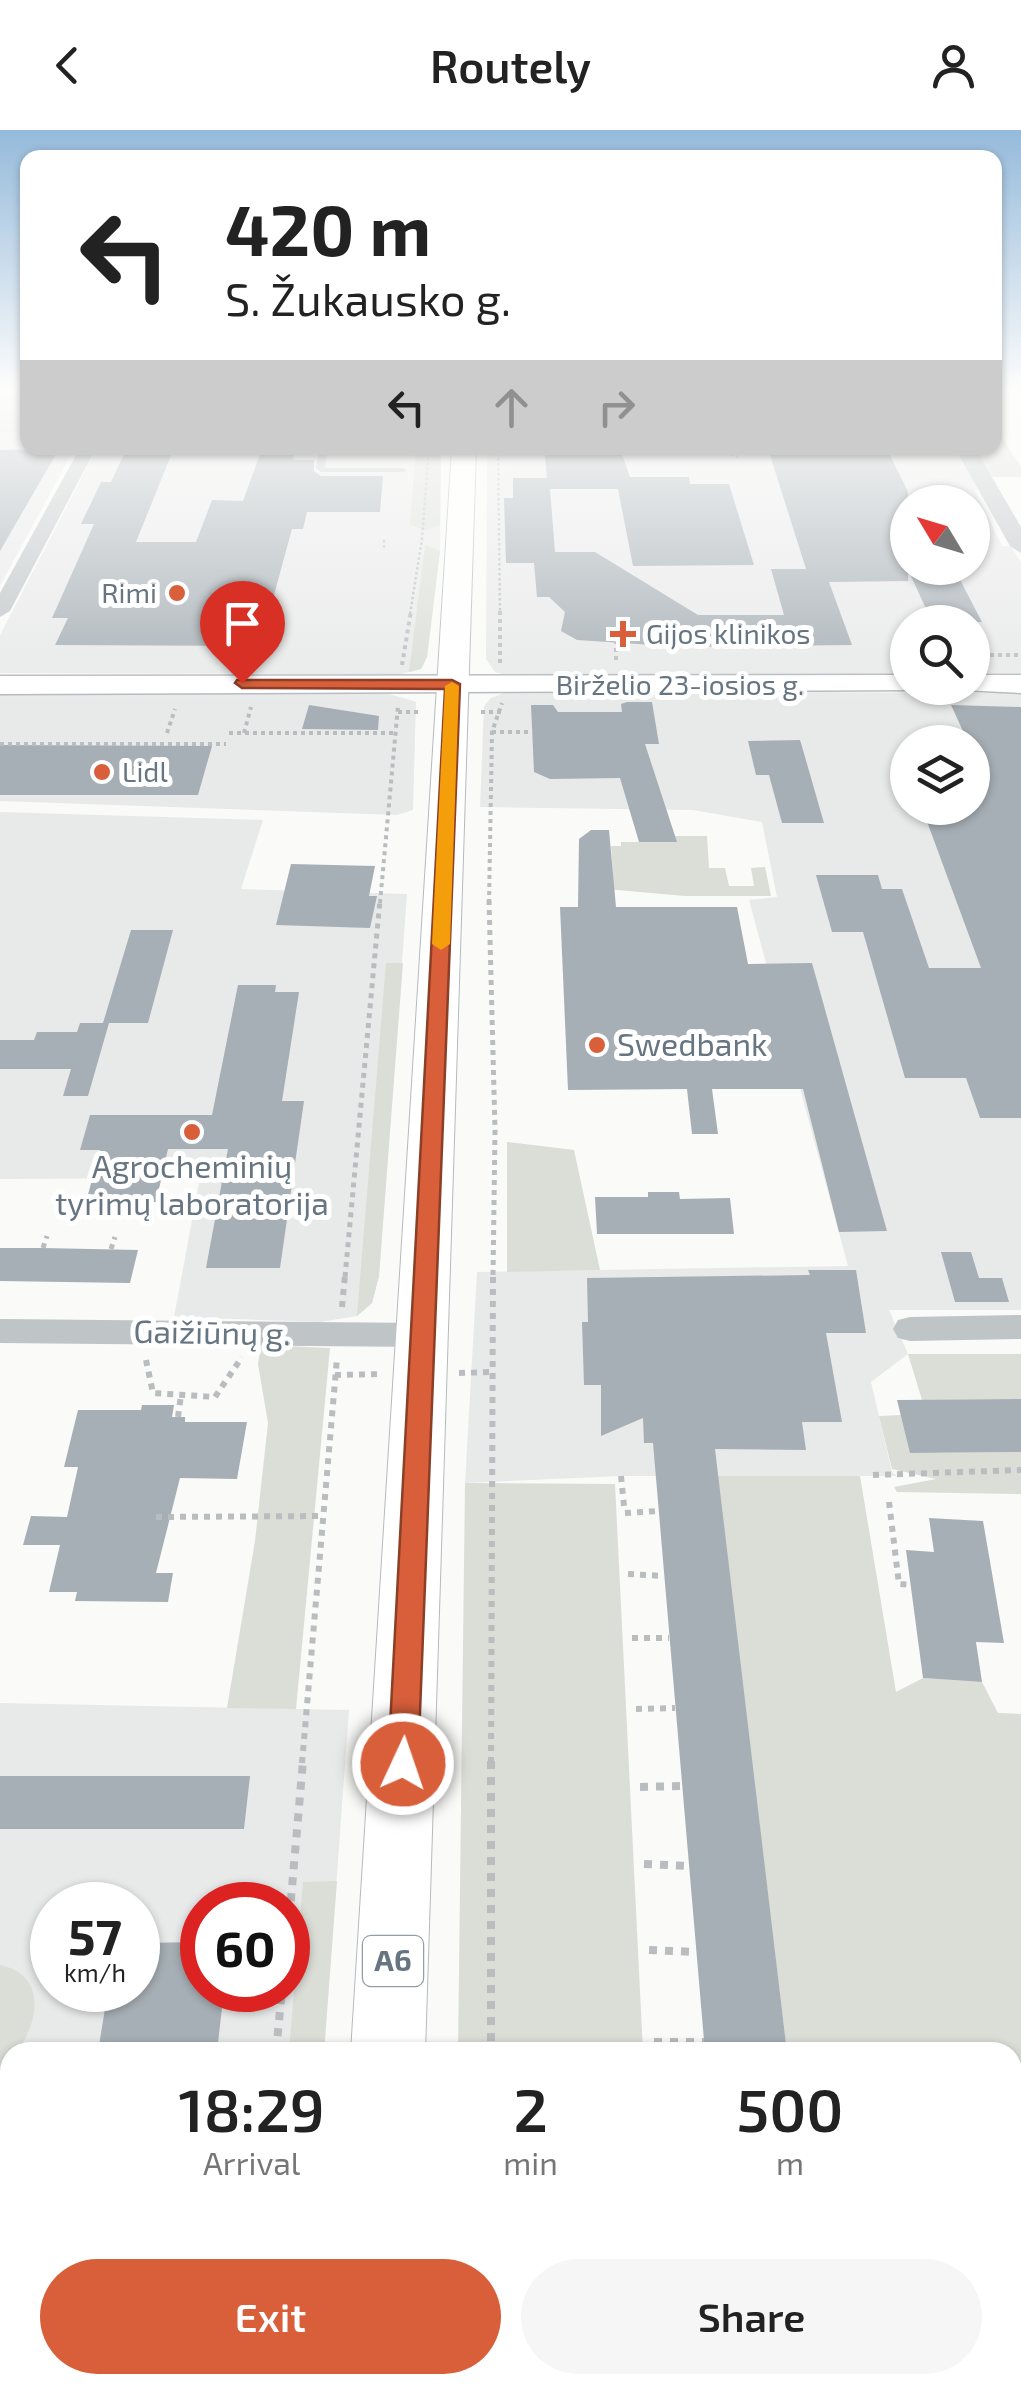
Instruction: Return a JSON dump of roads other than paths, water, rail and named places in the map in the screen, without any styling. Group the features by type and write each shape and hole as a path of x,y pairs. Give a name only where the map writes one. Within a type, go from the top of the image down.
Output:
{"main road":[{"name":"A6","path":"389,2042 462,496"},
{"name":"Birželio 23-iosios g.","path":"0,685 890,684"},
{"path":"990,684 1021,684"}],"street":[{"path":"0,611 62,496"},
{"path":"989,496 1021,546"},
{"path":"910,1329 1021,1327"},
{"name":"Gaižiūnų g.","path":"0,1331 424,1336"}],"place":[{"name":"Rimi","path":"177,593"},
{"name":"Gijos klinikos","path":"623,634"},
{"name":"Lidl","path":"102,772"},
{"name":"Swedbank","path":"597,1045"},
{"name":"Agrocheminių tyrimų laboratorija","path":"192,1132"}]}
